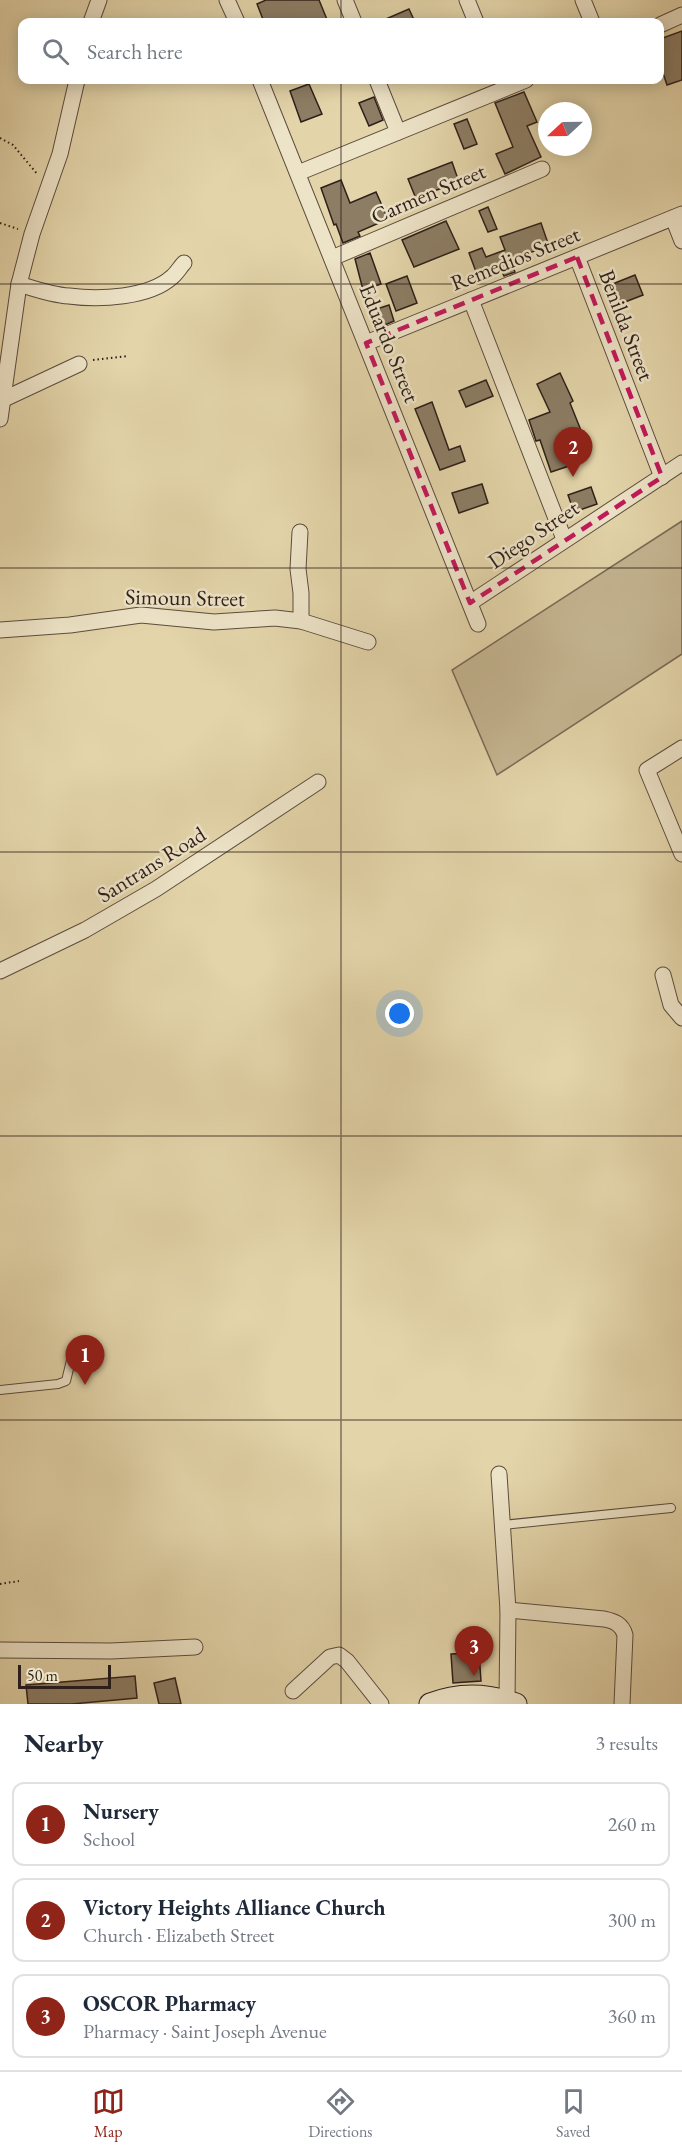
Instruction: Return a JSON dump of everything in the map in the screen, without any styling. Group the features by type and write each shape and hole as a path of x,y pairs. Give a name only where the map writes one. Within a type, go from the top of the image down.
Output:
{"main road":[{"path":"430,1704 464,1696 487,1697 512,1702"}],"street":[{"path":"92,18 99,0"},
{"path":"228,0 235,18"},
{"path":"345,0 352,18"},
{"path":"467,0 474,18"},
{"path":"583,0 590,18"},
{"path":"664,23 682,15"},
{"path":"0,418 3,366 19,284 32,234 60,154 76,84"},
{"name":"Eduardo Street","path":"262,84 478,624"},
{"path":"379,84 398,132"},
{"path":"298,173 398,132 500,84"},
{"name":"Carmen Street","path":"332,258 542,169"},
{"path":"677,216 682,241"},
{"name":"Remedios Street","path":"366,343 677,216"},
{"name":"Benilda Street","path":"577,257 662,477"},
{"path":"19,284 69,296 104,297 132,294 154,288 172,277 184,263"},
{"path":"471,300 564,539"},
{"path":"2,400 79,364"},
{"name":"Diego Street","path":"470,603 682,463"},
{"path":"300,532 298,569 301,621"},
{"name":"Simoun Street","path":"0,630 141,615 214,622 275,618 301,621 368,642"},
{"path":"682,748 647,770 682,854"},
{"name":"Santrans Road","path":"0,971 85,930 146,895 318,782"},
{"path":"663,975 671,1005 682,1018"},
{"path":"499,1474 512,1702"},
{"path":"508,1610 604,1619 618,1623 625,1635 622,1704"},
{"path":"0,1650 111,1652 195,1647"},
{"path":"293,1691 330,1657 339,1655 347,1661 381,1704"}],"lane":[{"path":"0,1390 58,1384 66,1381 74,1348"},
{"path":"502,1525 671,1508"}],"path":[{"path":"0,138 13,145 36,174 50,181"},
{"path":"0,223 32,234"},
{"path":"79,364 102,358 128,356"},
{"path":"0,1584 19,1581"}],"highlighted area":[{"path":"577,257 662,477 470,603 366,343"}],"shaded area":[{"path":"682,521 682,654 497,775 452,670"}],"building":[{"path":"266,0 319,0 326,18 262,18 257,4"},
{"path":"409,9 413,18 388,18"},
{"path":"682,31 682,80 667,85 664,76 664,38"},
{"path":"309,84 322,114 301,122 290,91"},
{"path":"524,92 537,122 527,126 538,150 538,156 541,157 505,174 496,154 513,147 495,103"},
{"path":"374,97 383,120 369,126 359,103"},
{"path":"467,119 477,144 464,149 454,124"},
{"path":"452,162 459,182 434,191 436,194 417,201 408,179"},
{"path":"341,180 350,203 376,192 388,219 358,232 360,236 343,243 321,188"},
{"path":"488,207 497,229 488,232 479,211"},
{"path":"446,221 459,249 414,267 402,240"},
{"path":"541,223 551,252 539,256 537,250 510,260 515,272 504,276 501,269 478,277 469,253 482,248 486,257 505,250 500,237"},
{"path":"370,253 381,284 363,290 355,259"},
{"path":"635,275 643,295 612,307 605,287"},
{"path":"407,276 417,303 396,311 386,284"},
{"path":"389,305 394,321 378,328 371,311"},
{"path":"560,373 573,401 570,403 584,438 573,442 581,462 551,472 540,440 536,441 529,420 550,412 537,384"},
{"path":"486,380 493,396 466,407 459,391"},
{"path":"432,402 449,450 460,446 465,461 440,470 415,409"},
{"path":"482,484 488,503 459,513 452,493"},
{"path":"591,487 597,504 574,512 568,495"},
{"path":"479,1653 481,1681 453,1683 451,1654"},
{"path":"135,1676 137,1698 72,1704 28,1704 26,1685"},
{"path":"175,1678 181,1704 159,1704 154,1683"}],"place":[{"name":"Victory Heights Alliance Church","path":"573,477"},
{"name":"Nursery","path":"85,1385"},
{"name":"OSCOR Pharmacy","path":"474,1676"}]}
